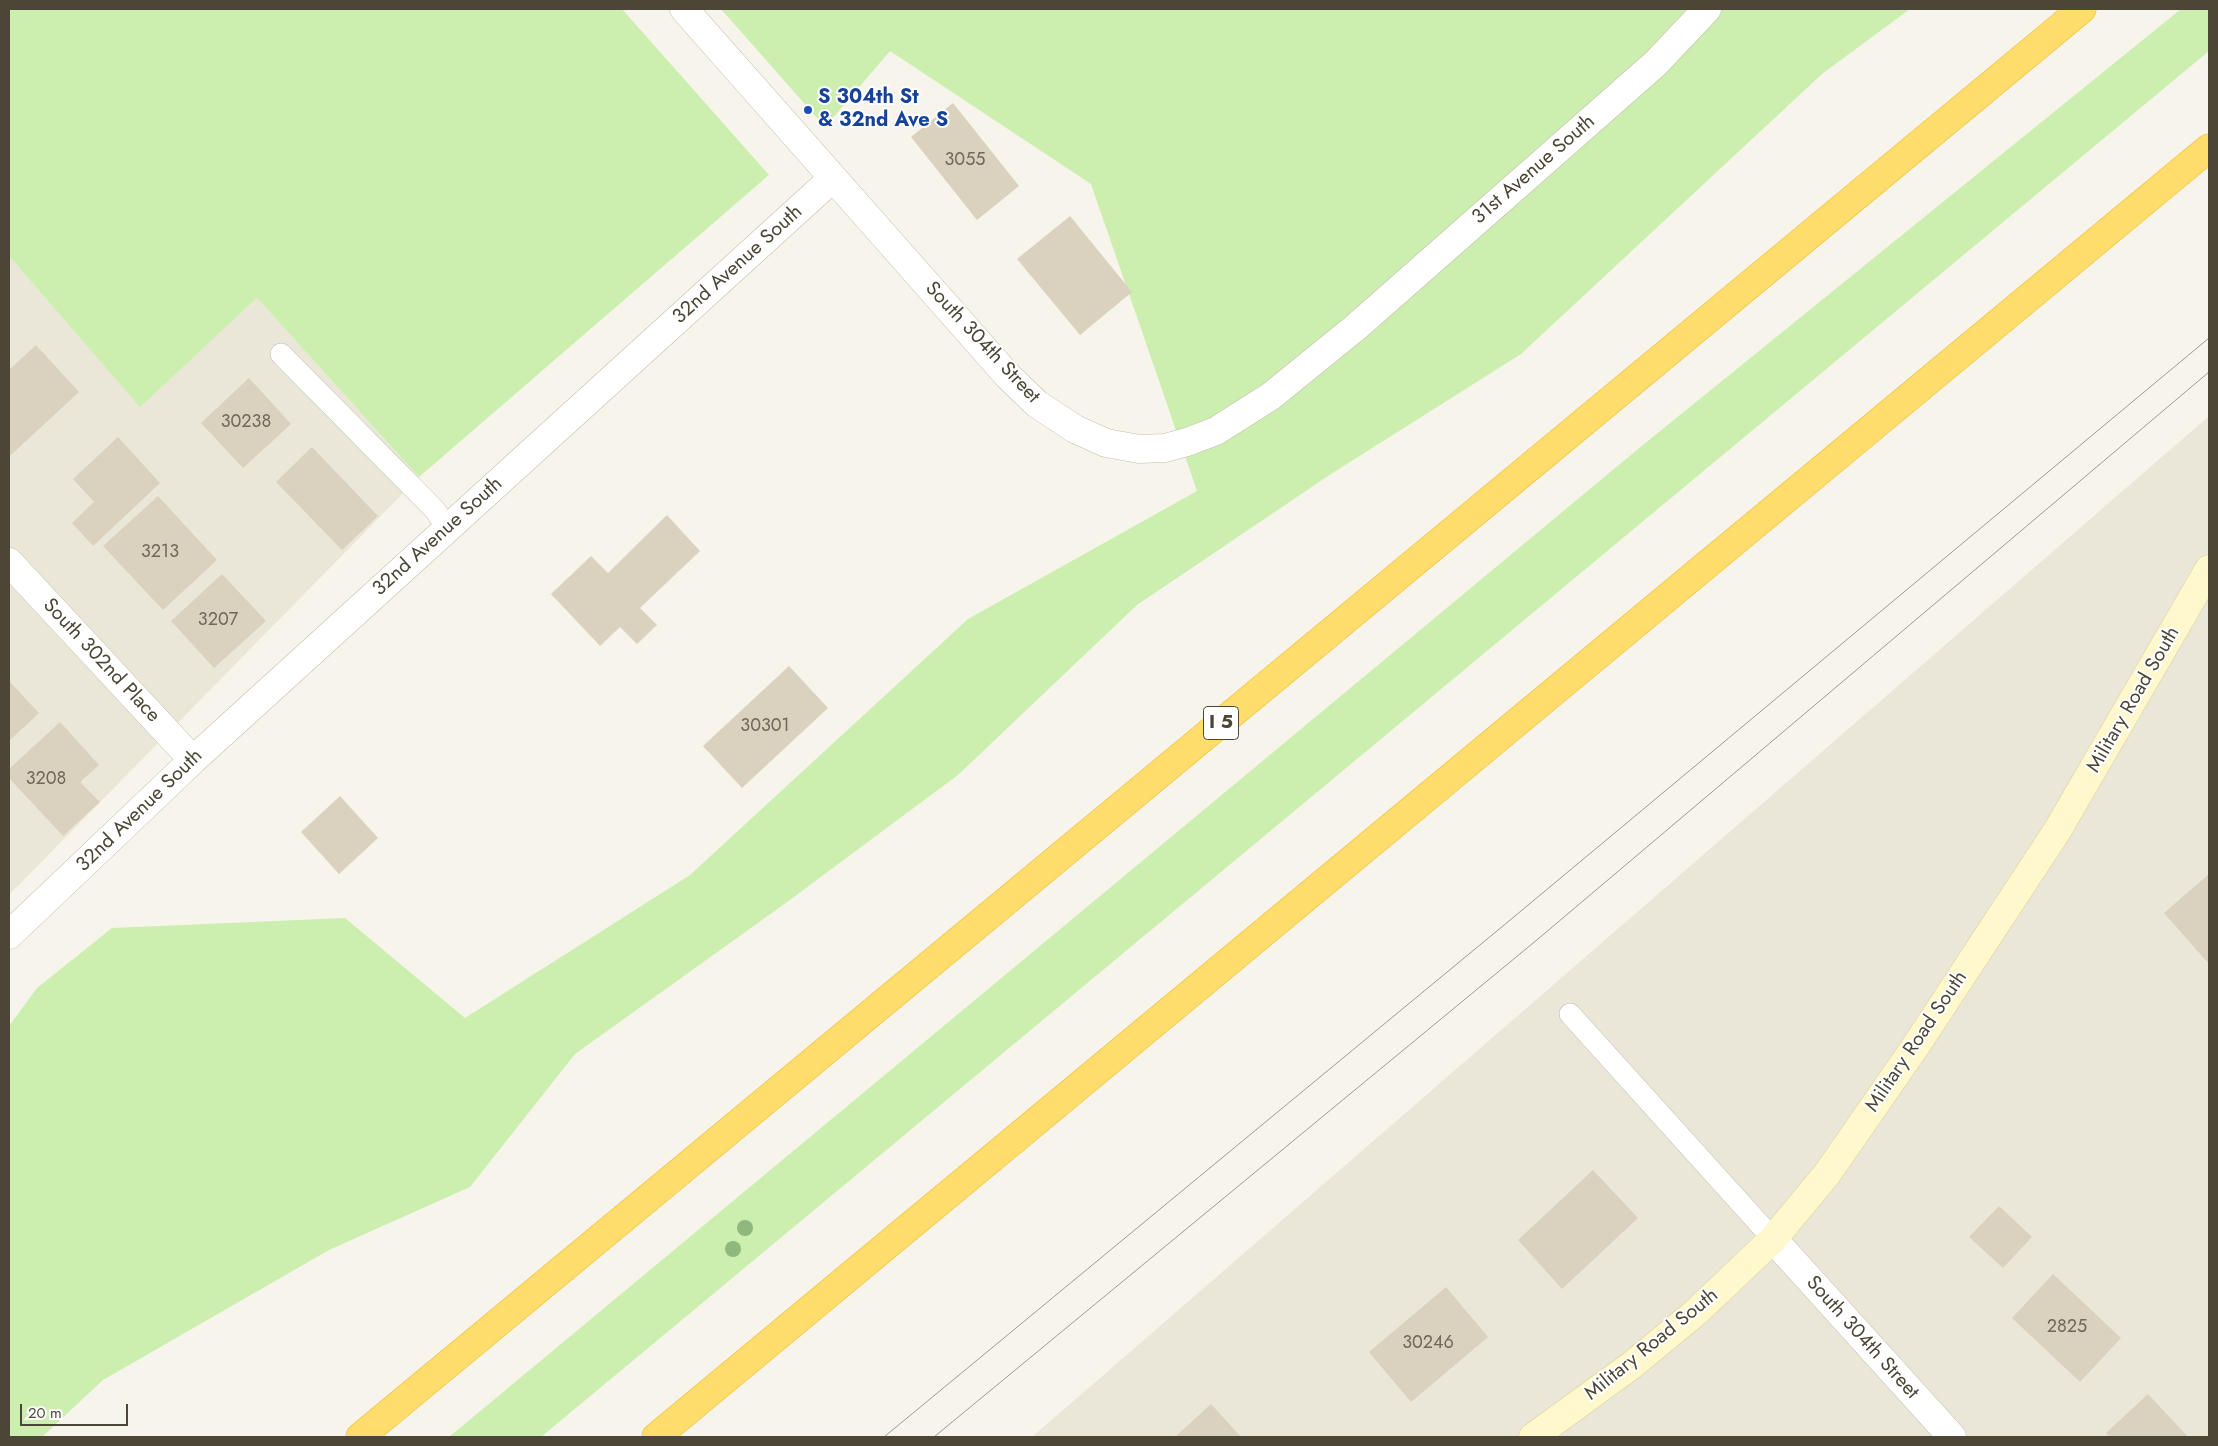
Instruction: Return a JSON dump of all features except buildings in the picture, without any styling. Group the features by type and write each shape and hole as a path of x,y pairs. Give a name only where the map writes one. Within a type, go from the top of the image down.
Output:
{"highway":[{"name":"I 5","path":"360,1437 2082,9"},
{"path":"656,1437 2209,148"}],"main road":[{"name":"Military Road South","path":"1533,1437 1632,1365 1695,1312 1772,1239 1826,1174 1915,1047 2052,839 2209,569"}],"street":[{"name":"South 304th Street","path":"684,9 1008,376 1037,404 1075,429 1106,443 1139,449 1164,448 1186,442 1216,431 1271,396 1356,327"},
{"name":"31st Avenue South","path":"1356,327 1656,63 1708,9"},
{"name":"32nd Avenue South","path":"9,935 193,760 833,178"},
{"name":"South 302nd Place","path":"9,562 193,760"},
{"name":"South 304th Street","path":"1772,1239 1952,1437"}],"lane":[{"path":"281,354 435,510 448,529"},
{"path":"1570,1014 1772,1239"}],"shaded area":[{"path":"9,256 140,406 257,298 419,477 9,895"},
{"path":"2209,416 2209,1437 1032,1437"}],"green space":[{"path":"9,9 622,9 769,175 419,477 257,298 140,407 9,256"},
{"path":"721,9 1910,9 1822,74 1521,354 1331,474 1137,605 958,775 783,905 575,1054 470,1187 329,1250 103,1380 42,1437 9,1437 9,1026 37,988 112,928 345,918 465,1018 690,875 968,619 1197,491 1091,184 890,51 825,127"},
{"path":"2181,9 2209,9 2209,51 541,1437 449,1437 1638,449"}],"tram line":[{"path":"884,1437 1515,916 2209,338"},
{"path":"934,1437 1538,939 2209,372"}],"place":[{"name":"S 304th St & 32nd Ave S","path":"808,110"}]}
